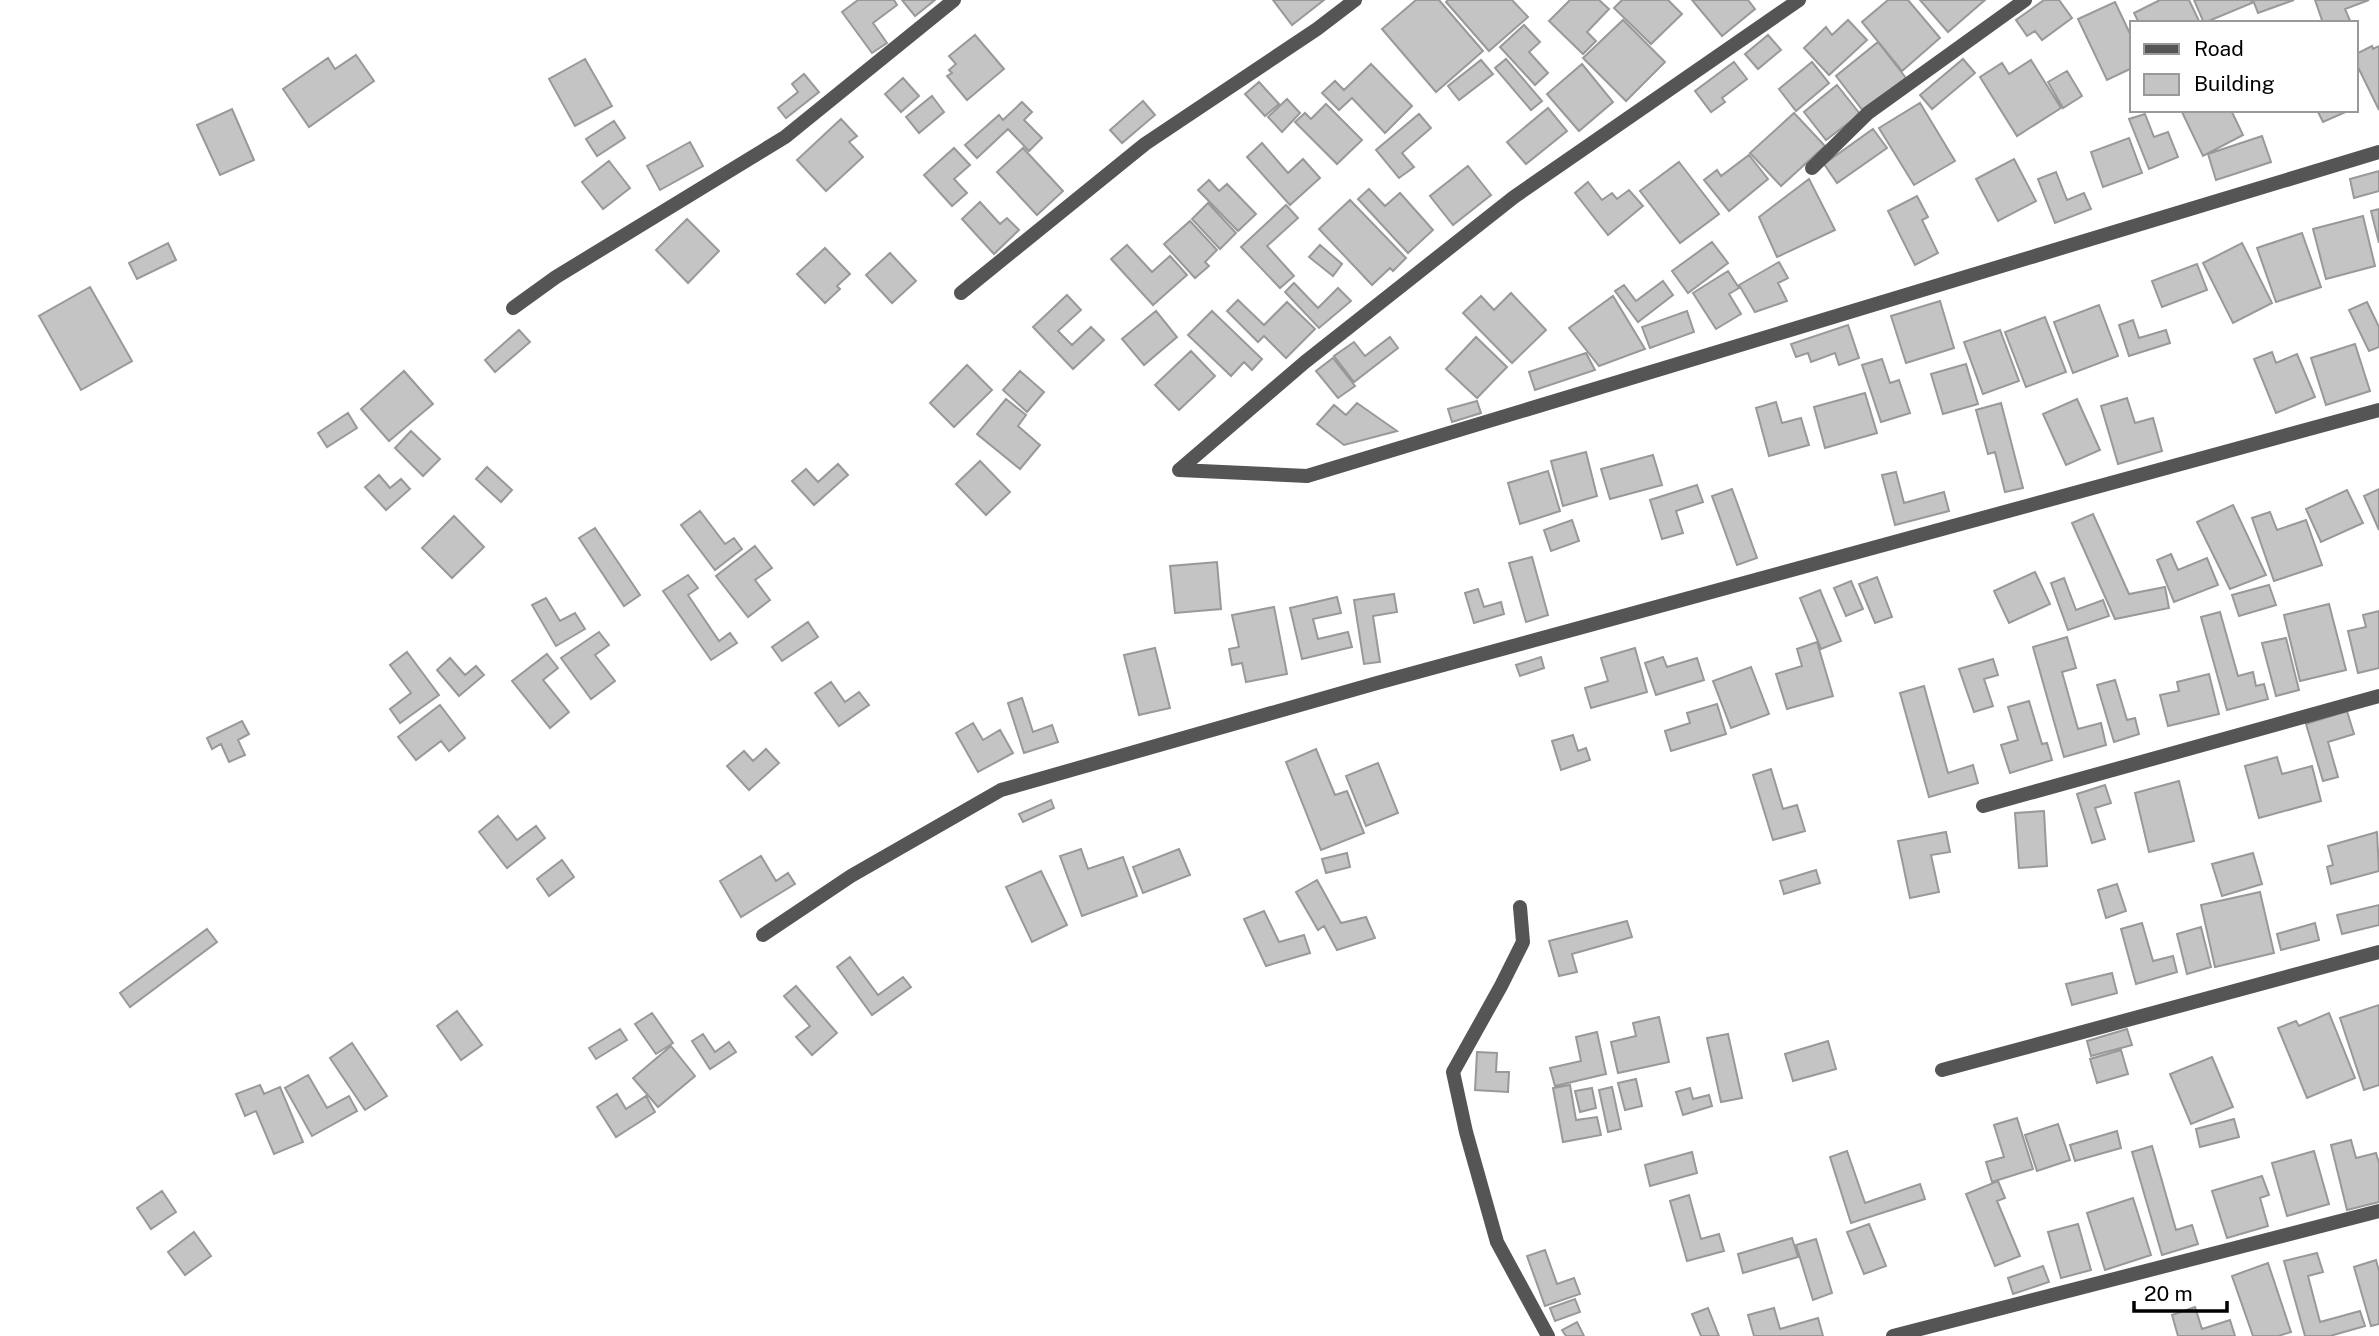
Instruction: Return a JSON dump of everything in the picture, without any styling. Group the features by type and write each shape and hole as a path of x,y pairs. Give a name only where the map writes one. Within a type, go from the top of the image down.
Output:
{"street":[{"path":"513,308 556,277 785,137 954,0"},
{"path":"961,293 1145,144 1317,29 1355,0"},
{"path":"1799,0 1514,197 1305,362 1179,470 1307,476 2379,152"},
{"path":"1812,168 1868,113 2025,0"},
{"path":"763,934 851,876 1001,790 1404,676 2379,410"},
{"path":"1983,806 2379,696"},
{"path":"1520,907 1523,942 1453,1072 1466,1132 1497,1242 1548,1336"},
{"path":"1942,1070 2379,952"},
{"path":"1893,1336 2379,1211"}],"building":[{"path":"858,0 894,0 897,5 873,23 887,43 872,53 842,12"},
{"path":"902,0 935,0 915,16"},
{"path":"1273,0 1324,0 1292,25"},
{"path":"1416,0 1439,0 1483,51 1436,92 1382,29"},
{"path":"1512,0 1528,17 1489,51 1446,2"},
{"path":"1570,0 1599,0 1609,9 1587,32 1596,41 1583,54 1549,21"},
{"path":"1622,0 1668,0 1682,14 1651,44 1614,8"},
{"path":"1692,0 1748,0 1755,9 1722,36"},
{"path":"1888,0 1908,0 1940,38 1902,71 1862,22"},
{"path":"1920,0 1985,0 1948,32"},
{"path":"2044,0 2059,0 2072,18 2042,40 2035,31 2027,36 2016,20"},
{"path":"2160,0 2189,0 2199,21 2138,21 2134,13"},
{"path":"2194,0 2251,0 2252,3 2203,21"},
{"path":"2253,0 2294,0 2258,13"},
{"path":"2315,0 2369,0 2345,9 2350,21 2322,21"},
{"path":"2115,2 2130,34 2130,69 2107,80 2078,19"},
{"path":"1623,20 1665,62 1626,101 1583,58"},
{"path":"1848,20 1867,40 1829,75 1804,48 1826,27 1832,35"},
{"path":"1524,25 1540,42 1529,52 1548,73 1535,85 1500,47"},
{"path":"975,35 1004,69 967,100 947,76 952,73 949,70 956,64 949,56"},
{"path":"1768,35 1781,50 1758,69 1745,54"},
{"path":"1878,42 1906,78 1864,112 1836,76"},
{"path":"2372,46 2373,49 2379,46 2379,110 2358,67 2358,53"},
{"path":"356,55 374,81 309,127 283,89 328,58 335,69"},
{"path":"585,59 612,106 575,126 549,79"},
{"path":"1506,59 1542,101 1531,110 1495,68"},
{"path":"1963,59 1975,73 1932,109 1920,95"},
{"path":"1481,60 1493,74 1459,100 1448,86"},
{"path":"2031,60 2061,108 2017,136 1980,77 2002,63 2009,74"},
{"path":"1734,62 1747,79 1722,98 1725,102 1711,112 1695,91"},
{"path":"1812,62 1829,83 1796,111 1779,89"},
{"path":"1371,64 1412,106 1385,133 1352,98 1339,110 1322,93 1335,81 1344,90"},
{"path":"1582,64 1613,102 1579,131 1547,94"},
{"path":"2067,71 2082,96 2063,108 2048,82"},
{"path":"804,74 819,92 786,118 778,108 798,92 792,84"},
{"path":"903,78 919,96 901,112 885,94"},
{"path":"1259,82 1279,104 1265,116 1245,94"},
{"path":"1837,85 1860,114 1826,140 1804,112"},
{"path":"932,96 944,112 919,133 906,117"},
{"path":"1287,99 1300,113 1282,132 1268,117"},
{"path":"1143,101 1155,115 1122,143 1110,130"},
{"path":"1022,102 1032,112 1024,120 1042,138 1029,151 1008,129 977,158 965,145 999,115 1003,120"},
{"path":"1920,103 1955,161 1914,185 1879,128"},
{"path":"1326,104 1362,140 1337,164 1295,122 1305,113 1311,119"},
{"path":"1548,108 1567,131 1526,164 1507,142"},
{"path":"232,109 254,160 220,175 197,125"},
{"path":"2182,112 2232,112 2243,135 2203,156"},
{"path":"2318,112 2346,112 2323,122"},
{"path":"1794,113 1825,146 1781,186 1750,153"},
{"path":"1419,114 1431,128 1402,153 1414,167 1399,178 1376,150"},
{"path":"2145,114 2154,137 2168,132 2178,157 2149,169 2129,119"},
{"path":"841,119 857,136 849,142 863,157 826,191 797,160"},
{"path":"614,121 625,138 597,156 586,139"},
{"path":"1873,129 1887,148 1837,183 1824,164"},
{"path":"2262,136 2271,162 2216,180 2208,154"},
{"path":"2129,138 2142,173 2103,187 2091,152"},
{"path":"690,142 703,166 660,190 647,166"},
{"path":"1262,143 1288,173 1303,159 1320,178 1290,205 1247,157"},
{"path":"954,148 970,165 954,179 967,193 952,206 924,175"},
{"path":"1023,148 1063,191 1037,215 997,172"},
{"path":"1749,155 1768,179 1729,211 1704,180 1717,170 1721,176"},
{"path":"2014,159 2036,201 1998,221 1976,179"},
{"path":"609,161 630,188 603,209 582,182"},
{"path":"1679,162 1719,214 1680,243 1640,191"},
{"path":"1468,166 1491,195 1453,225 1430,196"},
{"path":"2379,171 2379,191 2354,198 2350,179"},
{"path":"2056,172 2067,200 2084,193 2091,209 2055,223 2038,179"},
{"path":"1809,179 1835,230 1777,257 1759,217"},
{"path":"1209,180 1219,191 1227,184 1256,214 1238,231 1198,190"},
{"path":"1588,182 1602,200 1612,193 1617,199 1629,190 1643,206 1608,235 1575,193"},
{"path":"1369,189 1385,206 1400,193 1433,230 1408,253 1358,199"},
{"path":"1917,196 1928,217 1922,220 1938,253 1915,265 1888,211"},
{"path":"1350,200 1406,258 1393,271 1390,268 1372,285 1319,229"},
{"path":"980,202 1000,224 1007,218 1019,230 994,254 962,219"},
{"path":"1208,203 1236,233 1220,249 1192,219"},
{"path":"1286,205 1298,218 1267,246 1294,276 1280,288 1241,247"},
{"path":"2379,209 2379,243 2371,211"},
{"path":"2363,216 2375,266 2326,279 2313,229"},
{"path":"687,219 719,251 688,283 656,250"},
{"path":"1190,221 1217,250 1205,262 1209,266 1195,278 1164,244"},
{"path":"2302,233 2321,287 2276,302 2257,248"},
{"path":"1712,242 1728,263 1688,293 1672,271"},
{"path":"168,243 176,260 137,279 129,263"},
{"path":"2242,243 2272,303 2233,323 2203,263"},
{"path":"1127,245 1152,272 1170,256 1187,275 1153,305 1111,259"},
{"path":"1320,245 1342,264 1333,276 1309,257"},
{"path":"825,248 850,274 837,286 840,289 825,303 797,274"},
{"path":"890,253 916,281 892,303 866,275"},
{"path":"1779,262 1788,278 1778,283 1787,301 1755,312 1739,285"},
{"path":"2197,264 2207,290 2162,307 2152,281"},
{"path":"1728,271 1739,288 1729,294 1741,314 1716,329 1693,293"},
{"path":"1663,281 1673,295 1638,322 1615,291 1624,285 1636,301"},
{"path":"1294,283 1318,308 1338,288 1351,301 1319,328 1285,292"},
{"path":"90,287 132,361 81,390 39,316"},
{"path":"1511,293 1546,330 1512,363 1463,313 1481,296 1494,310"},
{"path":"1067,295 1081,310 1058,331 1072,345 1091,327 1104,340 1073,369 1033,327"},
{"path":"1613,296 1645,349 1599,366 1569,328"},
{"path":"1238,300 1264,325 1287,302 1315,329 1286,358 1264,336 1258,342 1227,311"},
{"path":"1940,301 1954,348 1906,363 1891,316"},
{"path":"2367,302 2379,327 2379,347 2369,351 2349,310"},
{"path":"2099,305 2118,356 2073,373 2054,322"},
{"path":"1156,311 1177,337 1144,365 1122,339"},
{"path":"1212,311 1262,359 1252,370 1244,362 1231,376 1188,335"},
{"path":"1687,311 1694,332 1650,348 1642,327"},
{"path":"2045,317 2066,372 2026,387 2005,332"},
{"path":"2133,320 2139,338 2166,330 2170,343 2129,356 2119,325"},
{"path":"1848,325 1859,358 1839,365 1835,353 1811,362 1808,353 1796,357 1791,344"},
{"path":"519,330 530,342 495,372 485,360"},
{"path":"2000,330 2019,381 1983,394 1964,342"},
{"path":"1390,337 1398,348 1354,382 1334,356 1354,342 1365,356"},
{"path":"1476,337 1507,367 1477,398 1446,369"},
{"path":"2355,344 2370,391 2326,405 2311,358"},
{"path":"1191,351 1215,376 1179,410 1155,385"},
{"path":"2272,352 2276,363 2297,354 2315,397 2276,413 2254,359"},
{"path":"1586,353 1595,370 1535,390 1529,372"},
{"path":"1333,358 1355,386 1338,398 1316,371"},
{"path":"1882,359 1890,383 1899,380 1910,413 1881,422 1862,365"},
{"path":"1966,364 1978,404 1943,414 1931,374"},
{"path":"967,365 992,390 954,427 930,403"},
{"path":"404,371 433,404 389,441 361,409"},
{"path":"1020,371 1044,392 1027,412 1003,390"},
{"path":"1865,393 1877,433 1825,448 1814,407"},
{"path":"2127,398 2135,423 2153,418 2162,451 2118,464 2101,406"},
{"path":"1006,399 1026,415 1018,426 1040,445 1020,469 977,434"},
{"path":"2077,399 2100,450 2066,465 2043,414"},
{"path":"1477,401 1481,413 1452,422 1448,409"},
{"path":"1776,402 1782,423 1801,418 1809,445 1769,456 1756,408"},
{"path":"1357,403 1397,431 1344,445 1317,424 1334,405 1346,415"},
{"path":"2001,403 2023,488 2005,492 1995,452 1988,454 1976,410"},
{"path":"348,413 357,428 327,447 318,433"},
{"path":"411,431 440,459 423,476 395,448"},
{"path":"1586,452 1597,496 1563,506 1551,461"},
{"path":"1653,455 1662,485 1610,499 1601,469"},
{"path":"980,461 1010,492 986,515 956,484"},
{"path":"838,464 848,475 814,505 792,481 806,469 818,482"},
{"path":"487,467 512,490 501,502 476,479"},
{"path":"1548,471 1560,511 1520,524 1508,483"},
{"path":"1896,472 1904,503 1944,492 1949,511 1895,525 1882,475"},
{"path":"379,475 390,488 401,479 410,489 386,510 365,487"},
{"path":"1697,485 1703,502 1676,511 1683,533 1662,539 1650,500"},
{"path":"1732,489 1757,558 1737,565 1712,496"},
{"path":"2379,489 2379,530 2364,496"},
{"path":"2347,490 2363,523 2321,542 2306,509"},
{"path":"2233,505 2266,575 2230,589 2197,522"},
{"path":"700,511 725,544 734,538 742,549 715,570 681,525"},
{"path":"2270,512 2277,530 2306,520 2322,565 2274,581 2252,518"},
{"path":"2093,514 2129,594 2165,587 2169,608 2115,619 2072,523"},
{"path":"454,516 484,547 452,578 422,548"},
{"path":"1572,520 1579,541 1551,551 1544,530"},
{"path":"595,528 640,595 624,606 579,538"},
{"path":"755,546 772,568 755,580 770,600 748,617 716,576"},
{"path":"2171,554 2178,570 2207,558 2218,585 2174,602 2157,560"},
{"path":"1532,557 1548,615 1526,622 1509,563"},
{"path":"1217,562 1221,609 1175,613 1170,566"},
{"path":"2035,572 2050,604 2009,623 1994,591"},
{"path":"688,575 698,588 688,595 719,641 730,633 737,643 711,660 663,591"},
{"path":"1877,577 1892,617 1875,623 1859,584"},
{"path":"2064,578 2076,610 2103,600 2109,616 2068,630 2051,583"},
{"path":"1851,581 1863,609 1846,616 1834,588"},
{"path":"2269,585 2276,605 2239,616 2232,595"},
{"path":"1478,589 1484,607 1501,602 1504,614 1474,623 1465,593"},
{"path":"1820,590 1841,641 1821,649 1800,598"},
{"path":"1394,594 1397,612 1373,616 1380,662 1364,664 1354,600"},
{"path":"1337,597 1341,613 1313,619 1318,639 1348,632 1352,647 1302,659 1290,608"},
{"path":"546,598 560,621 575,613 585,629 556,646 532,605"},
{"path":"2329,604 2346,670 2300,681 2284,615"},
{"path":"1274,607 1287,674 1246,682 1242,663 1232,665 1229,649 1239,647 1232,615"},
{"path":"2379,611 2379,668 2358,673 2348,631 2366,627 2363,615"},
{"path":"2220,612 2238,676 2253,672 2256,686 2264,684 2268,699 2227,710 2201,617"},
{"path":"808,622 818,637 782,661 772,647"},
{"path":"599,632 609,645 595,655 615,681 591,699 561,658"},
{"path":"2067,637 2076,668 2062,672 2078,729 2101,723 2106,745 2064,757 2033,647"},
{"path":"2286,638 2299,690 2276,696 2262,643"},
{"path":"1817,642 1833,696 1787,709 1776,674 1802,666 1797,649"},
{"path":"1155,648 1170,708 1139,715 1124,655"},
{"path":"1635,648 1647,692 1591,708 1585,688 1608,681 1601,658"},
{"path":"407,652 439,695 400,723 390,709 411,693 390,665"},
{"path":"547,654 558,668 543,680 569,712 550,728 512,681"},
{"path":"1541,657 1544,668 1520,676 1516,665"},
{"path":"1663,657 1667,667 1697,658 1704,680 1656,695 1645,663"},
{"path":"450,658 465,675 476,666 484,675 459,696 437,670"},
{"path":"1993,659 1998,675 1984,679 1993,706 1974,712 1959,669"},
{"path":"1751,667 1769,714 1731,728 1713,681"},
{"path":"2209,674 2219,714 2168,726 2160,695 2179,691 2177,682"},
{"path":"2115,680 2127,720 2135,718 2139,734 2114,742 2097,685"},
{"path":"831,682 845,702 859,692 869,705 839,726 815,693"},
{"path":"1924,686 1948,773 1973,765 1978,783 1929,797 1900,693"},
{"path":"1022,698 1033,732 1052,725 1058,742 1024,753 1008,703"},
{"path":"2029,701 2042,744 2047,743 2052,760 2010,773 2001,745 2018,740 2008,707"},
{"path":"1717,704 1726,734 1671,751 1665,731 1690,723 1687,713"},
{"path":"440,705 465,738 449,751 441,741 416,760 398,737"},
{"path":"2347,711 2354,734 2328,742 2338,777 2323,781 2306,724"},
{"path":"242,721 249,734 238,740 245,755 229,762 221,744 212,749 207,738"},
{"path":"973,723 983,740 1000,730 1013,753 978,772 956,733"},
{"path":"1573,735 1578,751 1586,748 1590,760 1561,770 1552,741"},
{"path":"766,749 779,763 749,790 727,766 744,751 753,761"},
{"path":"1316,749 1335,795 1347,791 1364,833 1321,850 1286,762"},
{"path":"2277,757 2282,774 2312,766 2321,801 2259,818 2245,766"},
{"path":"1378,763 1398,813 1366,826 1346,776"},
{"path":"1771,769 1783,809 1797,805 1805,831 1773,840 1753,775"},
{"path":"2179,781 2194,841 2149,852 2135,793"},
{"path":"2105,785 2111,803 2095,808 2105,839 2092,843 2077,794"},
{"path":"1051,800 1054,808 1023,822 1019,814"},
{"path":"2044,811 2047,866 2019,868 2015,813"},
{"path":"498,816 517,840 536,826 545,838 507,868 479,832"},
{"path":"1946,832 1950,852 1931,855 1939,892 1910,898 1898,841"},
{"path":"2377,832 2379,871 2331,884 2327,867 2333,865 2328,846"},
{"path":"1081,849 1088,869 1123,857 1137,896 1082,916 1060,856"},
{"path":"1179,849 1190,875 1143,893 1133,867"},
{"path":"1347,853 1350,867 1326,873 1322,859"},
{"path":"2253,853 2262,884 2222,896 2212,864"},
{"path":"761,856 776,881 788,873 795,884 741,917 720,881"},
{"path":"562,860 574,877 549,896 537,879"},
{"path":"1816,870 1820,883 1784,894 1780,881"},
{"path":"1041,871 1067,925 1032,942 1006,887"},
{"path":"1317,880 1341,923 1366,917 1375,938 1337,950 1324,926 1318,930 1296,892"},
{"path":"2117,884 2126,911 2106,918 2098,890"},
{"path":"2260,892 2274,953 2215,967 2201,905"},
{"path":"2379,905 2379,925 2342,934 2337,915"},
{"path":"1264,911 1279,942 1304,935 1310,953 1266,966 1244,919"},
{"path":"1627,921 1632,937 1572,954 1577,972 1559,976 1549,941"},
{"path":"2142,923 2153,961 2173,956 2177,972 2136,984 2121,929"},
{"path":"2315,923 2319,940 2281,950 2277,934"},
{"path":"2201,927 2211,967 2187,974 2177,934"},
{"path":"207,929 217,942 130,1007 120,993"},
{"path":"850,957 878,995 903,977 911,987 872,1015 837,967"},
{"path":"2112,973 2117,993 2072,1005 2066,984"},
{"path":"796,986 837,1033 812,1055 796,1037 810,1026 784,996"},
{"path":"2379,1005 2379,1085 2364,1090 2340,1018"},
{"path":"457,1011 482,1045 461,1060 437,1026"},
{"path":"652,1013 673,1043 656,1054 635,1024"},
{"path":"2329,1013 2355,1078 2307,1098 2278,1028 2296,1021 2299,1026"},
{"path":"1659,1017 1669,1062 1618,1073 1611,1042 1636,1036 1633,1023"},
{"path":"620,1029 627,1040 596,1059 589,1048"},
{"path":"2127,1029 2132,1045 2091,1056 2087,1041"},
{"path":"1597,1032 1606,1074 1555,1086 1550,1068 1581,1061 1576,1037"},
{"path":"703,1034 715,1052 729,1042 736,1052 710,1069 692,1041"},
{"path":"1728,1034 1742,1098 1721,1102 1707,1038"},
{"path":"1828,1041 1836,1069 1793,1081 1785,1054"},
{"path":"352,1043 387,1096 365,1110 330,1058"},
{"path":"671,1046 695,1076 658,1107 633,1078"},
{"path":"2121,1050 2128,1074 2097,1083 2090,1059"},
{"path":"1477,1052 1497,1053 1496,1072 1509,1072 1508,1092 1475,1090"},
{"path":"2212,1057 2233,1107 2191,1124 2170,1074"},
{"path":"308,1075 327,1108 349,1096 357,1111 312,1136 285,1088"},
{"path":"1636,1079 1642,1106 1625,1110 1618,1083"},
{"path":"260,1085 264,1094 280,1087 303,1142 274,1154 256,1111 245,1116 236,1094"},
{"path":"1570,1085 1576,1120 1597,1117 1601,1135 1563,1142 1553,1088"},
{"path":"1612,1087 1621,1129 1608,1132 1599,1090"},
{"path":"1592,1088 1596,1108 1580,1112 1575,1091"},
{"path":"1690,1088 1693,1099 1709,1095 1712,1106 1683,1115 1676,1092"},
{"path":"617,1094 626,1109 646,1096 655,1112 616,1137 597,1107"},
{"path":"2017,1118 2033,1169 1992,1182 1986,1162 2004,1157 1994,1125"},
{"path":"2234,1119 2239,1137 2200,1147 2196,1129"},
{"path":"2058,1124 2070,1160 2037,1171 2025,1135"},
{"path":"2117,1131 2121,1148 2075,1161 2070,1145"},
{"path":"2351,1140 2356,1158 2376,1153 2379,1163 2379,1202 2347,1210 2331,1145"},
{"path":"2152,1146 2176,1230 2192,1225 2198,1244 2162,1255 2132,1152"},
{"path":"1847,1151 1865,1203 1920,1184 1925,1199 1851,1223 1830,1157"},
{"path":"2314,1151 2329,1204 2287,1216 2272,1163"},
{"path":"1692,1152 1697,1173 1650,1186 1645,1165"},
{"path":"2262,1176 2269,1195 2260,1198 2268,1226 2227,1238 2212,1191"},
{"path":"1998,1181 2005,1198 1997,1201 2020,1256 1995,1266 1966,1194"},
{"path":"162,1191 176,1212 151,1229 137,1208"},
{"path":"1689,1195 1701,1239 1719,1234 1724,1251 1687,1261 1670,1201"},
{"path":"2133,1198 2151,1255 2105,1270 2087,1213"},
{"path":"1869,1224 1886,1266 1864,1274 1847,1232"},
{"path":"2078,1224 2091,1270 2061,1278 2048,1232"},
{"path":"194,1232 211,1256 185,1275 168,1252"},
{"path":"1792,1238 1798,1257 1743,1273 1738,1254"},
{"path":"1816,1239 1832,1293 1813,1300 1796,1245"},
{"path":"1545,1250 1557,1284 1574,1278 1580,1294 1545,1306 1527,1256"},
{"path":"2317,1253 2323,1272 2308,1276 2320,1322 2360,1311 2365,1326 2330,1336 2305,1336 2284,1261"},
{"path":"2376,1260 2379,1271 2379,1324 2371,1326 2354,1267"},
{"path":"2268,1263 2291,1332 2278,1336 2253,1336 2232,1276"},
{"path":"2043,1266 2049,1282 2013,1294 2008,1278"},
{"path":"1575,1299 1580,1312 1555,1321 1550,1308"},
{"path":"2195,1307 2202,1329 2230,1320 2235,1336 2178,1336 2172,1315"},
{"path":"1708,1308 1719,1336 1701,1336 1692,1314"},
{"path":"1774,1308 1780,1329 1818,1318 1823,1336 1754,1336 1748,1315"},
{"path":"1577,1322 1584,1336 1566,1336 1562,1330"}]}
